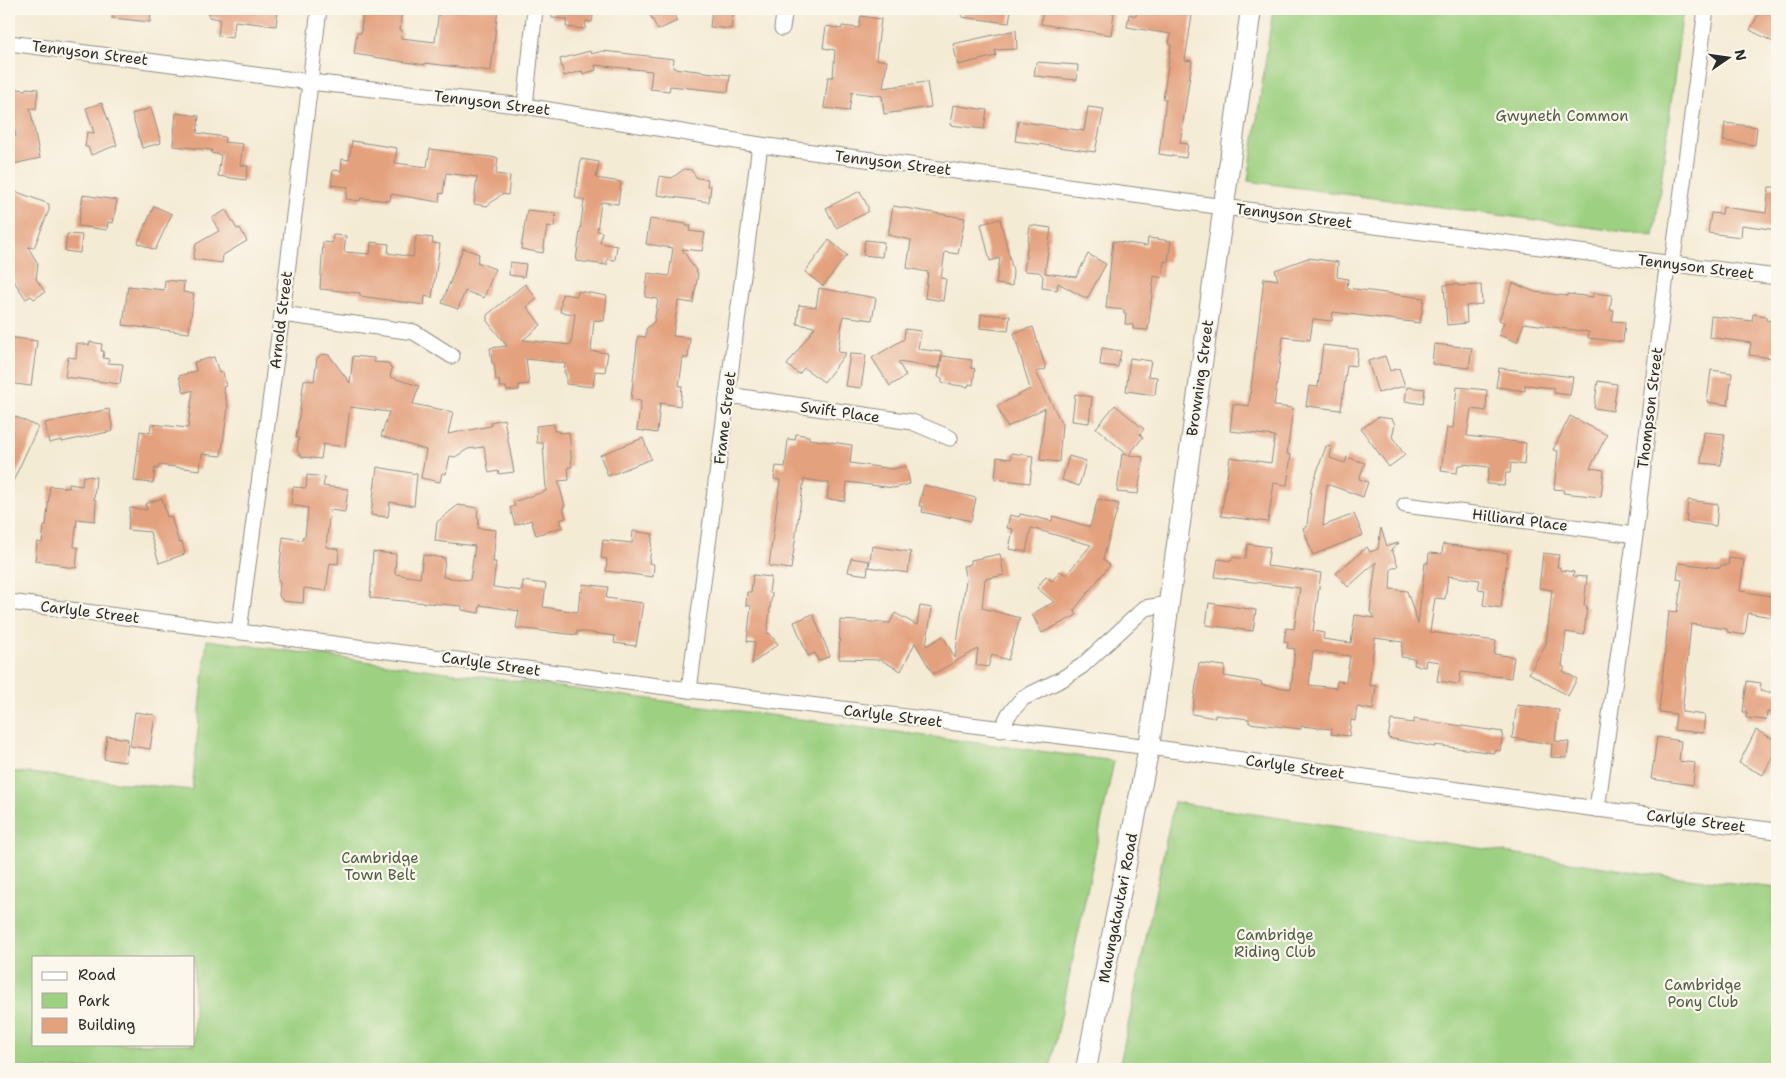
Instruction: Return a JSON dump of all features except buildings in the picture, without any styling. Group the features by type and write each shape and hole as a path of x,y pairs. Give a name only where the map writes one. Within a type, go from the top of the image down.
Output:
{"street":[{"name":"Arnold Street","path":"239,631 282,314 319,9"},
{"path":"525,106 535,9"},
{"path":"782,28 785,9"},
{"name":"Browning Street","path":"1149,747 1251,9"},
{"name":"Thompson Street","path":"1597,809 1635,535 1666,275 1674,251 1706,9"},
{"name":"Tennyson Street","path":"9,43 310,82 525,106 760,146 1777,277"},
{"name":"Frame Street","path":"689,690 760,146"},
{"path":"282,314 414,332 452,356"},
{"name":"Swift Place","path":"728,395 912,422 950,438"},
{"name":"Hilliard Place","path":"1405,505 1635,535"},
{"name":"Carlyle Street","path":"9,602 1002,730 1149,747 1777,832"},
{"path":"1002,730 1009,714 1024,698 1062,679 1082,666 1146,608 1169,604"},
{"name":"Maungatautari Road","path":"1086,1069 1149,747"}],"green space":[{"name":"Gwyneth Common","path":"1273,9 1683,9 1654,236 1248,181"},
{"name":"Cambridge Town Belt","path":"207,640 1114,761 1050,1069 9,1069 9,771 192,790"},
{"name":"Cambridge Riding Club","path":"1174,802 1643,873 1777,888 1777,1069 1119,1069"}],"park label":[{"name":"Cambridge Pony Club","path":"1703,994"}]}
